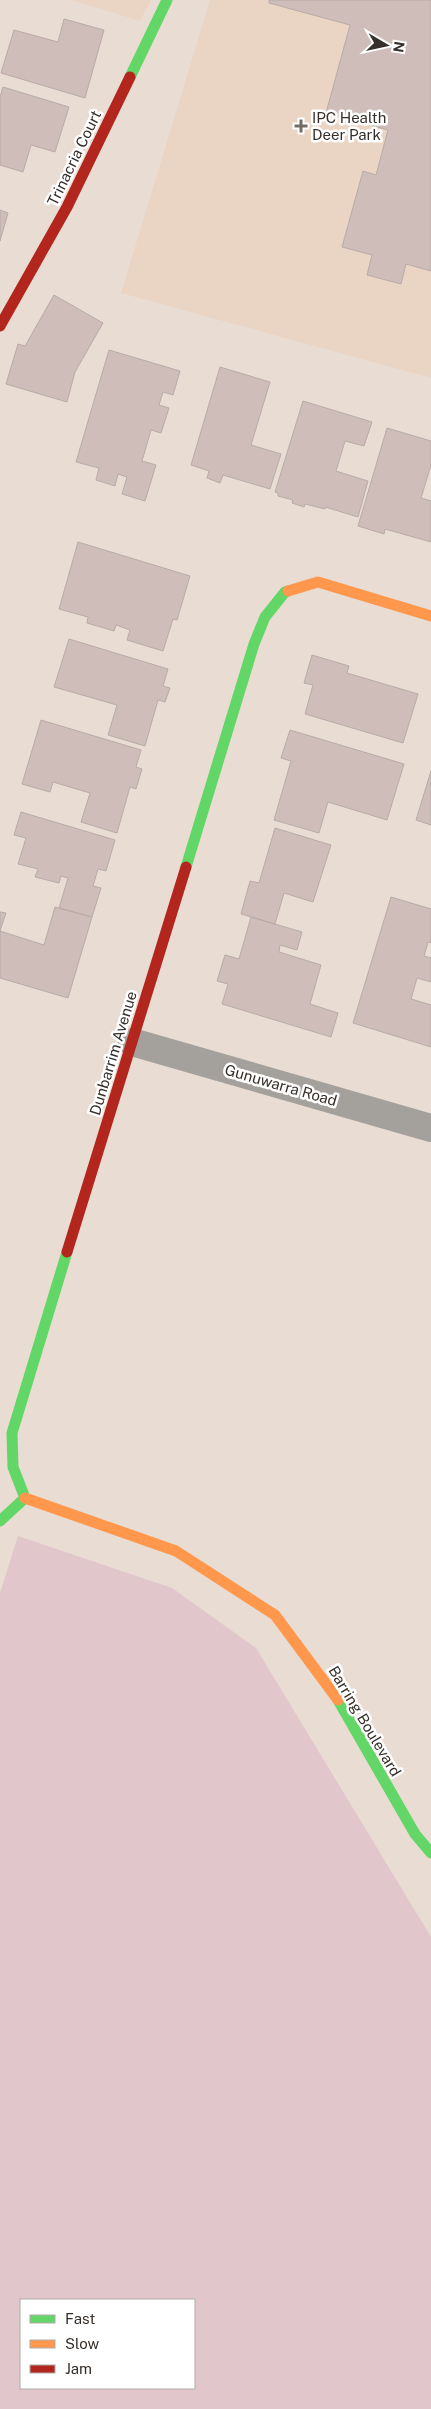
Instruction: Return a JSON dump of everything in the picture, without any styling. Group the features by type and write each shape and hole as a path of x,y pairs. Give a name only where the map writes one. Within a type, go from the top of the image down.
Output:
{"street":[{"name":"Trinacria Court","path":"0,326 67,207 167,0"},
{"name":"Dunbarrim Avenue","path":"24,1498 13,1467 12,1433 254,644 265,617 285,592 318,582 431,616"},
{"name":"Gunuwarra Road","path":"132,1042 431,1128"},
{"path":"0,1521 24,1498"},
{"name":"Barring Boulevard","path":"24,1498 176,1551 275,1615 334,1693 415,1834 431,1852"}],"shaded area":[{"path":"71,0 151,0 140,21"},
{"name":"IPC Health Deer Park","path":"210,0 431,0 431,378 121,293"},
{"path":"18,1536 172,1588 256,1648 431,1937 431,2409 0,2409 0,1593"}],"building":[{"path":"269,0 431,0 431,271 406,264 401,284 367,275 372,255 342,247 363,171 376,175 388,130 326,113 350,25 269,3"},
{"path":"64,19 104,30 85,98 1,73 14,30 58,42"},
{"path":"3,87 69,107 55,152 31,145 23,172 0,165 0,97"},
{"path":"0,210 8,213 0,241"},
{"path":"54,295 103,323 75,372 67,402 6,384 18,344 25,346"},
{"path":"109,350 180,371 173,395 163,392 159,405 169,408 161,433 151,430 142,461 156,465 145,501 122,494 127,477 118,474 115,486 96,480 99,468 76,462"},
{"path":"220,367 270,382 251,445 281,454 270,489 223,475 220,483 207,478 209,471 191,465"},
{"path":"303,401 372,422 364,446 345,441 336,471 368,481 358,517 325,507 325,509 305,504 304,507 292,503 293,500 278,496 278,493 275,492"},
{"path":"387,428 431,441 431,465 421,498 431,501 431,542 385,529 384,534 358,526"},
{"path":"78,542 190,576 177,620 173,619 163,651 127,640 130,630 116,625 114,631 87,623 88,617 59,609"},
{"path":"69,639 168,669 163,686 170,688 165,702 158,700 145,746 108,735 117,705 54,687"},
{"path":"312,655 349,666 347,673 418,694 403,743 305,714 313,685 304,683"},
{"path":"41,720 141,750 136,767 142,769 136,789 130,787 117,833 81,822 90,793 53,782 50,792 22,784"},
{"path":"290,730 404,764 387,820 328,802 319,833 274,820 291,761 281,758"},
{"path":"431,771 431,825 416,820"},
{"path":"21,812 115,840 106,871 98,869 93,886 101,888 92,917 59,908 68,878 61,876 59,883 35,877 38,869 18,864 26,838 14,835"},
{"path":"275,828 331,845 313,902 284,893 275,924 241,914 250,881 259,883"},
{"path":"391,897 431,909 431,943 428,942 424,956 431,958 431,982 417,978 411,999 431,1005 431,1047 353,1023"},
{"path":"55,907 92,917 68,998 0,978 0,931 44,945"},
{"path":"0,912 6,913 0,931"},
{"path":"251,917 302,932 297,950 280,945 279,952 321,965 310,1004 338,1013 331,1037 222,1004 228,984 217,981 225,955 239,959"}],"traffic: fast":[{"path":"130,77 167,0"},
{"path":"186,867 254,644 265,617 285,592 288,591"},
{"path":"0,1521 25,1498 13,1467 12,1433 67,1252"},
{"path":"338,1700 415,1834 431,1853"}],"traffic: slow":[{"path":"288,591 318,582 431,616"},
{"path":"25,1498 176,1551 275,1615 338,1700"}],"traffic: jam":[{"path":"0,326 67,207 130,77"},
{"path":"67,1252 186,867"}],"place":[{"name":"IPC Health Deer Park","path":"301,126"}]}
